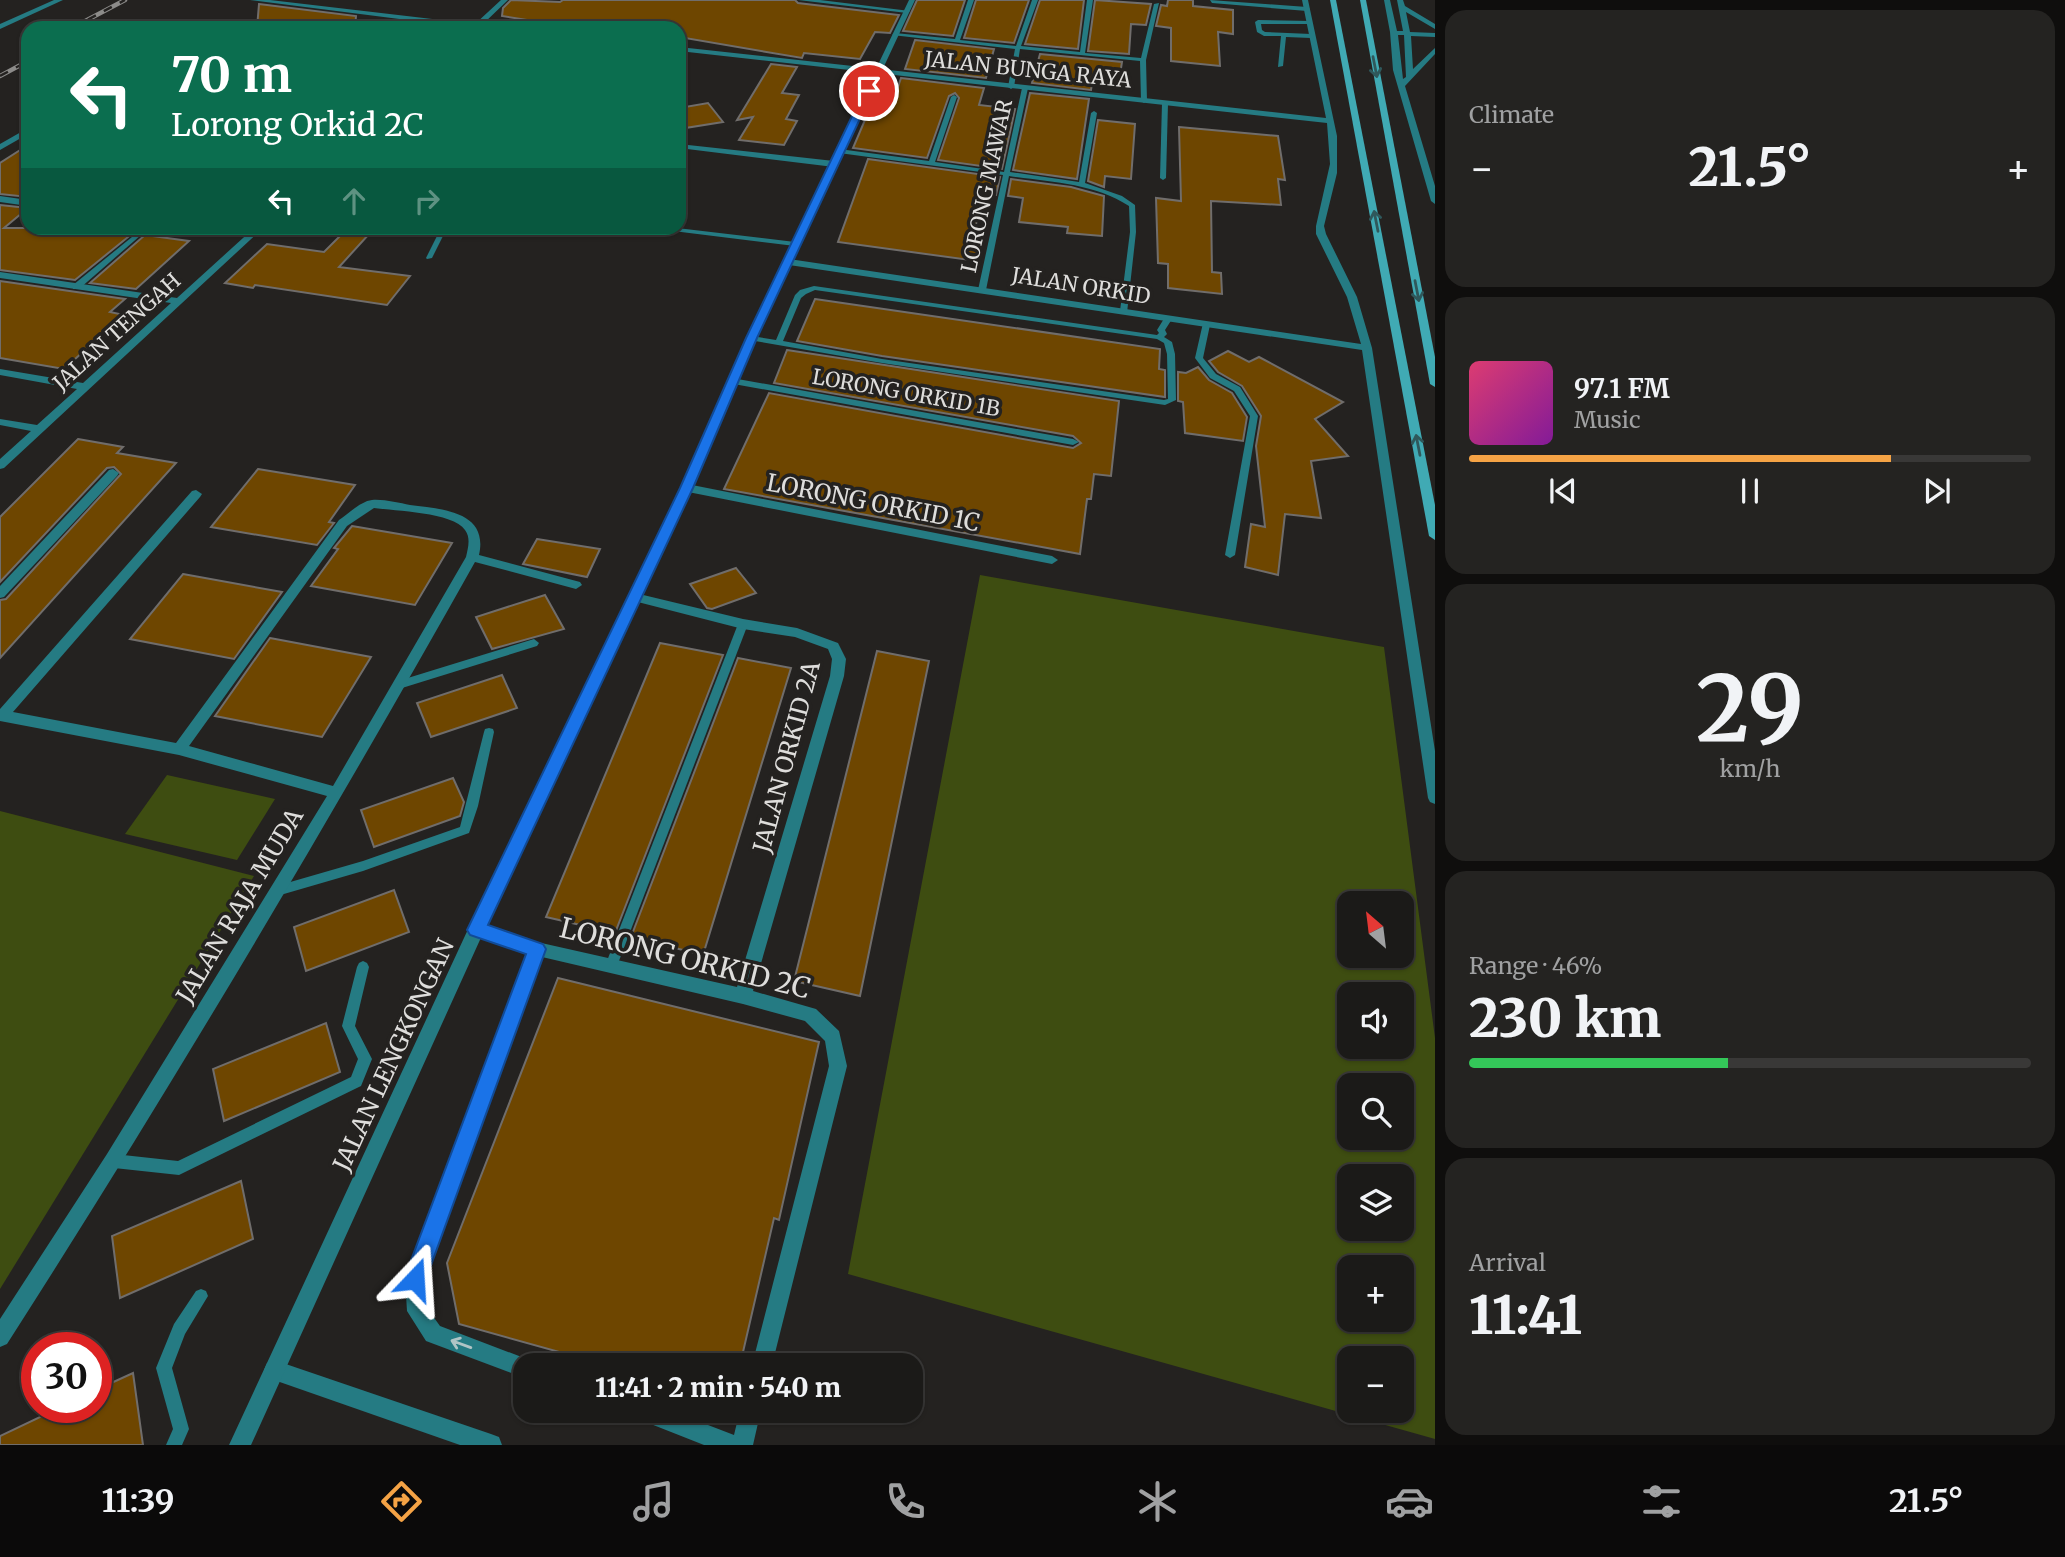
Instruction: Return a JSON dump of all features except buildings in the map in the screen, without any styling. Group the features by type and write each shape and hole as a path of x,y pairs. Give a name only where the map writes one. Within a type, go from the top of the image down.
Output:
{"main road":[{"path":"1333,0 1435,536"},
{"path":"1363,0 1435,384"}],"street":[{"path":"0,27 60,0"},
{"path":"253,0 426,21"},
{"path":"482,21 505,0"},
{"path":"802,0 909,5"},
{"path":"1387,0 1394,33 1397,70 1435,201"},
{"path":"1401,4 1435,27"},
{"path":"1401,4 1407,34 1410,77"},
{"name":"JALAN LENGKONGAN","path":"240,1445 477,930 687,488 751,338 909,5"},
{"path":"1306,5 1331,121 1335,160 1320,226 1321,234 1352,297 1367,348 1435,798"},
{"path":"0,18 14,20"},
{"path":"1394,33 1435,35"},
{"name":"JALAN BUNGA RAYA","path":"686,50 1331,121"},
{"path":"1403,84 1435,50"},
{"path":"0,148 21,134"},
{"path":"686,146 837,157"},
{"path":"0,199 21,202"},
{"name":"JALAN TENGAH","path":"0,465 251,235"},
{"name":"JALAN ORKID","path":"789,262 1367,348"},
{"path":"0,275 179,302"},
{"path":"0,372 85,387"},
{"name":"LORONG ORKID 1B","path":"732,381 1073,442"},
{"path":"1,423 39,429"},
{"path":"0,593 113,473"},
{"name":"LORONG ORKID 1C","path":"687,488 1052,560"},
{"path":"1,715 196,494"},
{"path":"180,749 343,523 373,504 459,518 474,533 476,543 472,557 402,684 337,793"},
{"path":"472,557 576,585"},
{"name":"JALAN ORKID 2A","path":"635,597 743,624 797,633 833,646 839,659 743,996"},
{"name":"JALAN RAJA MUDA","path":"0,1337 114,1161 337,793 180,749 1,715"},
{"name":"LORONG ORKID 2C","path":"477,930 537,949 743,996 810,1015 833,1038 838,1066 765,1353"},
{"path":"513,1364 433,1334 417,1311 415,1279 537,949"},
{"path":"274,1370 491,1445"},
{"path":"674,1423 732,1445"},
{"path":"742,1445 748,1423"}],"lane":[{"path":"957,41 971,0"},
{"path":"1011,87 1018,47 1035,0"},
{"path":"1082,54 1090,0"},
{"path":"1212,1 1306,5"},
{"path":"1144,101 1143,60 1157,4"},
{"path":"1308,22 1258,22 1260,32 1311,36"},
{"path":"895,35 1143,60"},
{"path":"1280,66 1284,35"},
{"name":"LORONG MAWAR","path":"982,290 1025,88"},
{"path":"931,164 954,97"},
{"path":"1163,178 1165,103"},
{"path":"1082,184 1094,113"},
{"path":"837,157 931,164 1082,184 1120,197 1132,205 1133,232 1124,311"},
{"path":"686,231 795,244"},
{"path":"76,287 138,235"},
{"path":"429,258 440,235"},
{"path":"751,338 778,343 882,361 1165,403 1172,400 1171,354 1168,342 1159,337 814,288 803,292 798,298 778,343"},
{"path":"1159,337 1163,334 1161,330 1168,319"},
{"path":"1206,324 1199,358 1213,376 1237,389 1254,416 1230,555"},
{"path":"611,966 743,624"},
{"path":"402,684 534,643"},
{"path":"277,891 363,866 465,830 476,800 480,764 489,732"},
{"path":"114,1161 179,1168 356,1081 365,1059 348,1026 363,967"},
{"path":"174,1445 181,1429 163,1368 178,1329 201,1296"}],"green space":[{"path":"980,575 1384,647 1435,1038 1435,1439 1378,1423 1414,1423 1414,1346 1337,1346 1337,1411 848,1274"},
{"path":"167,775 275,799 237,860 125,834"},
{"path":"0,811 254,876 0,1289"}],"railway":[{"path":"85,21 125,0"},
{"path":"0,76 21,65"}],"route":[{"path":"415,1279 537,949 477,930 687,488 751,338 869,91"}]}
